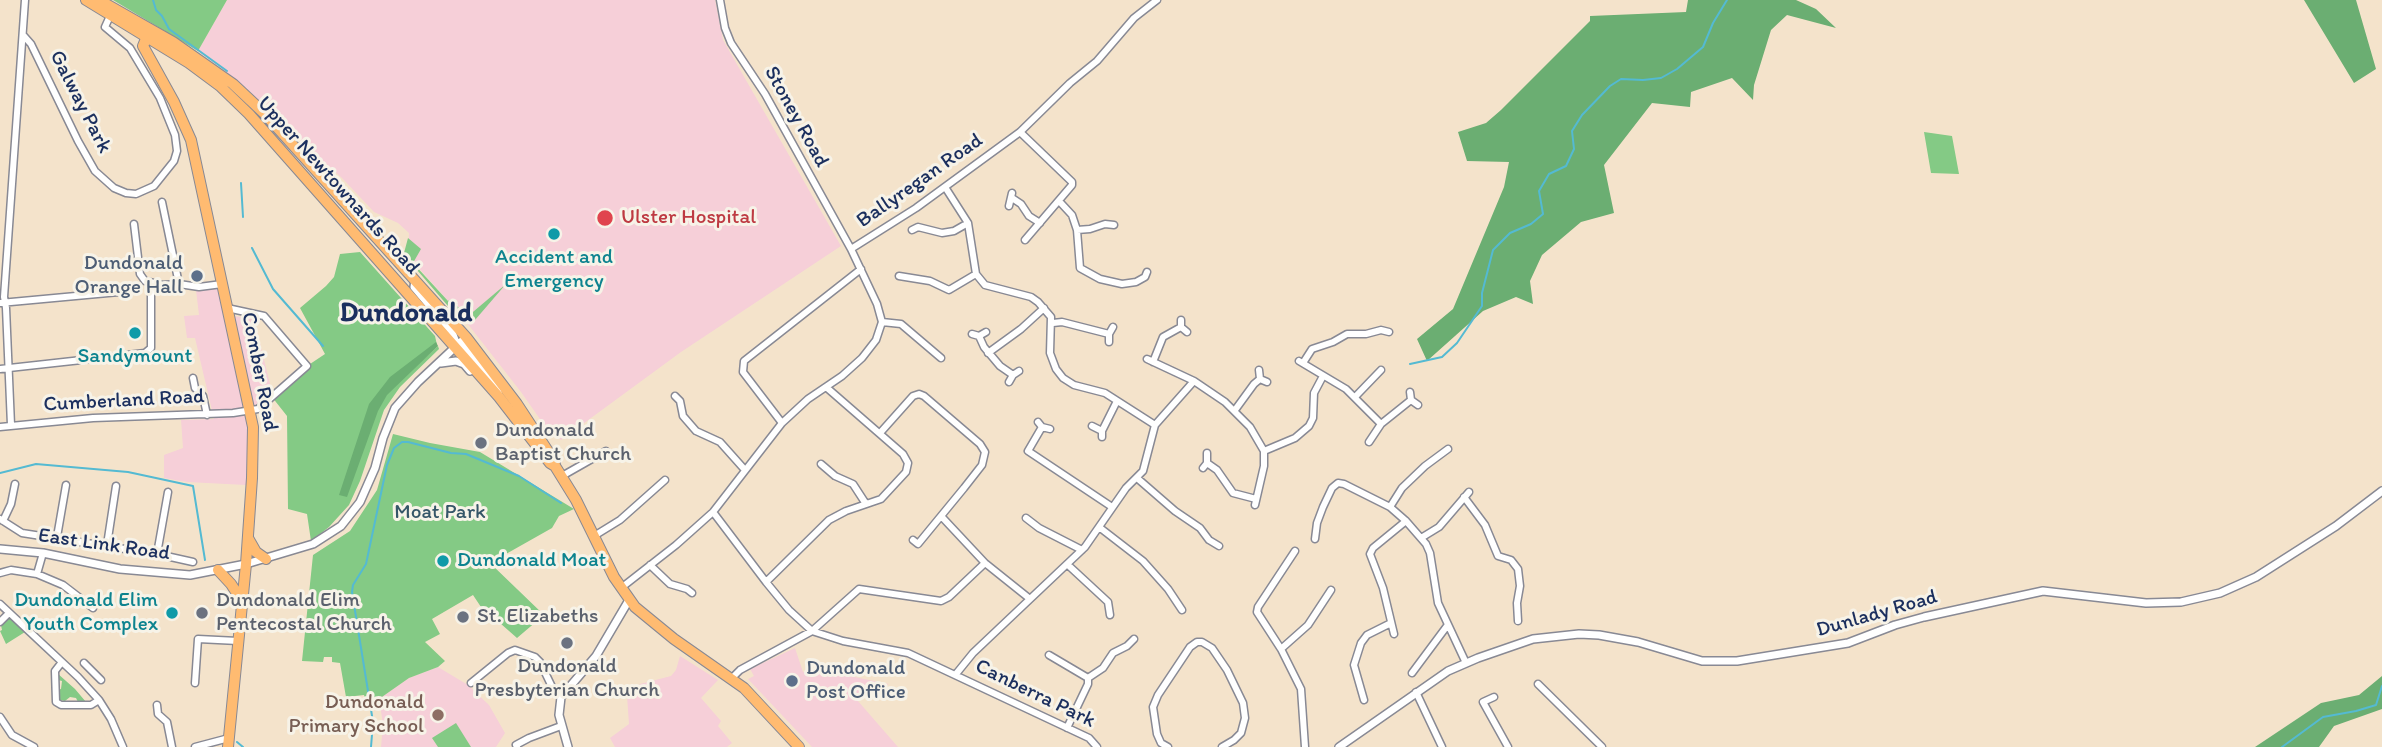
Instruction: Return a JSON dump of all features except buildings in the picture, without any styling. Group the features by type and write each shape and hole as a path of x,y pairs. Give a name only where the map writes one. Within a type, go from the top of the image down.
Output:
{"highway":[{"name":"Upper Newtownards Road","path":"86,0 130,27 148,32 166,48 202,72 250,114 460,343 542,438 555,459 555,466"},
{"name":"Upper Newtownards Road","path":"99,0 233,84 264,113 415,280 495,393 555,466 629,600 652,622 732,678 757,700 799,747"},
{"name":"Comber Road","path":"130,27 147,58 152,60"},
{"name":"Comber Road","path":"148,32 144,46 191,140 250,411 254,447 229,743"},
{"path":"152,60 156,50 166,48"},
{"path":"247,537 254,550 266,559"},
{"path":"218,570 242,601"}],"street":[{"path":"11,425 3,302 25,0"},
{"name":"Stoney Road","path":"720,0 731,43 765,94 851,249"},
{"name":"Ballyregan Road","path":"882,322 877,304 851,249 916,208 1020,132 1070,83 1097,61 1133,18 1157,0"},
{"name":"Galway Park","path":"23,35 32,44 95,171 114,188 136,194 155,186 164,176 174,161 176,143 170,119 160,98 130,48 106,27 110,16"},
{"path":"1020,132 1072,182 1026,240"},
{"path":"944,187 968,223 976,274 985,285 1031,297 1051,317 1051,353 1056,369 1063,378 1074,385 1105,393 1155,425"},
{"path":"1011,199 1021,204 1029,216 1040,223"},
{"path":"1059,201 1072,215 1077,230 1080,268 1100,279 1122,284 1136,282 1146,275 1150,285"},
{"path":"162,202 179,284"},
{"path":"1105,215 1105,224"},
{"path":"917,226 942,233 954,231 968,223"},
{"path":"134,224 140,274 145,281 199,287 222,284"},
{"path":"1077,230 1105,224 1114,225"},
{"path":"782,423 743,372 744,361 861,270"},
{"path":"899,276 930,281 949,289 976,274"},
{"path":"906,287 907,278"},
{"path":"0,369 145,353 150,348 151,283"},
{"path":"3,302 119,292"},
{"path":"227,308 264,316 307,366 258,409 250,411"},
{"path":"988,353 1044,308"},
{"path":"621,588 713,512 782,423 808,399 853,367 869,350 876,340 882,322 901,324 939,356 945,348"},
{"path":"1053,323 1062,322 1109,338 1113,327"},
{"path":"1183,326 1163,337 1150,360 1194,381 1235,410 1250,427 1264,451 1255,502 1233,493 1217,470 1205,465 1207,453"},
{"path":"1381,424 1355,397 1301,362 1319,345 1333,342 1347,334 1366,334 1384,328"},
{"path":"979,334 988,353 1000,366 1016,373 1009,382"},
{"name":"East Link Road","path":"0,549 43,553 120,569 190,575 266,559 313,544 329,535 346,520 368,487 395,408 418,382 460,343"},
{"path":"439,363 453,360 461,363 495,393"},
{"path":"1235,410 1254,384 1264,380 1259,370"},
{"path":"1355,397 1381,370"},
{"path":"1264,451 1295,438 1309,426 1313,418 1314,393 1323,376"},
{"path":"193,378 195,388 203,396 207,415"},
{"path":"956,674 973,653 1082,550 1147,461 1155,425 1194,381"},
{"path":"766,582 829,520 884,497 908,467 903,454 826,387"},
{"path":"880,433 913,396 919,394 925,396 982,446 985,455 982,465 918,544 913,540"},
{"path":"676,396 680,401 683,416 696,432 720,442 745,470"},
{"path":"1368,442 1381,424 1410,396 1418,405"},
{"path":"1092,426 1102,434 1118,401"},
{"name":"Cumberland Road","path":"0,427 93,418 250,411"},
{"path":"1043,426 1028,452 1112,507"},
{"path":"1390,507 1402,488 1445,450 1439,443"},
{"path":"562,476 608,451"},
{"path":"821,464 835,476 853,484 866,504"},
{"path":"1137,478 1220,547"},
{"path":"594,536 620,520 665,480"},
{"path":"1315,539 1323,507 1332,488 1338,483 1390,507 1422,538 1430,553 1438,603 1466,663"},
{"path":"15,484 11,505 2,520 22,533 107,545 193,562"},
{"path":"58,537 66,485"},
{"path":"107,545 116,486"},
{"name":"Dunlady Road","path":"1339,747 1416,692 1466,663 1533,639 1579,634 1616,637 1702,661 1737,661 1847,643 1914,620 2043,591 2146,604 2181,602 2220,593 2256,576 2336,526 2382,491"},
{"path":"157,554 168,492"},
{"path":"1422,538 1439,527 1466,494 1485,525 1498,556 1516,564 1520,586 1517,603 1520,616"},
{"path":"713,512 789,610 812,631"},
{"path":"940,516 985,564 1030,599"},
{"path":"1026,518 1039,528 1082,550"},
{"path":"1394,635 1383,588 1370,552 1406,521"},
{"path":"1099,527 1143,561 1168,589 1182,610"},
{"path":"1496,552 1506,549"},
{"path":"37,573 43,553"},
{"path":"1299,564 1294,555 1257,609 1257,614 1281,649 1301,689 1305,747"},
{"path":"732,678 740,670 812,631 859,589 941,601 985,564"},
{"path":"650,565 662,580 692,593"},
{"path":"1068,565 1108,602 1110,615"},
{"path":"0,573 11,570 37,573 63,585 93,608"},
{"path":"1281,649 1301,633 1329,593 1335,601"},
{"path":"568,747 561,726 561,697 596,656 629,600"},
{"path":"0,604 99,700 123,747"},
{"path":"0,622 9,613"},
{"path":"1364,700 1354,665 1367,635 1391,623"},
{"path":"1412,673 1447,625"},
{"name":"Canberra Park","path":"812,631 843,641 908,653 1089,738 1097,747"},
{"path":"195,683 198,639 238,641"},
{"path":"1088,678 1103,668 1113,653 1134,639"},
{"path":"1168,747 1159,745 1153,707 1190,647 1194,643 1202,642 1212,648 1231,677 1245,712 1241,733 1222,747"},
{"path":"471,683 515,650 535,657 540,662 553,689 561,697"},
{"path":"1047,654 1088,678"},
{"path":"62,662 55,671 56,702 61,705 91,705 99,700"},
{"path":"84,663 101,680"},
{"path":"82,681 91,670"},
{"path":"1066,728 1088,684 1088,678"},
{"path":"1538,684 1547,686 1602,747"},
{"path":"1416,692 1442,747"},
{"path":"1494,697 1483,702 1508,747"},
{"path":"157,705 158,713 167,722 172,747"},
{"path":"0,717 12,735 34,747"},
{"path":"517,747 516,745 528,738 561,726"},
{"path":"195,747 229,743"}],"shaded area":[{"name":"Ulster Hospital","path":"227,0 715,0 723,40 841,246 681,352 561,440 542,422 460,314 408,256 409,233 398,223 374,212 342,178 244,86 198,51"},
{"path":"220,287 249,423 246,485 164,478 164,455 183,448 181,420 214,419 195,338 187,338 184,316 199,315 196,290"},
{"path":"234,316 254,319 272,392 254,406"},
{"path":"795,648 803,672 820,670 889,684 858,701 898,747 812,747 748,679 754,676 750,669"},
{"path":"680,656 718,680 701,698 721,721 718,726 732,743 727,747 615,747 610,738 629,724 627,696 640,684 671,676"},
{"name":"Dundonald Primary School","path":"438,667 468,685 489,705 505,733 496,747 381,747 383,724 379,699 409,678"}],"green space":[{"path":"113,0 227,0 198,51"},
{"path":"1688,0 1796,0 1816,9 1836,28 1787,15 1771,30 1754,85 1753,100 1732,78 1691,92 1690,107 1652,103 1604,165 1614,213 1581,222 1542,255 1530,281 1533,304 1516,297 1483,311 1427,361 1417,339 1453,309 1504,187 1509,162 1467,161 1458,132 1486,123 1501,110 1590,21 1590,16 1686,12"},
{"path":"2304,0 2356,0 2376,69 2354,83"},
{"path":"1924,132 1952,136 1959,174 1931,173"},
{"path":"408,238 421,249 413,263 448,301 451,299 467,317 506,284 475,320 466,323 460,320 405,256"},
{"path":"360,252 435,336 437,345 424,359 438,346 439,349 400,387 384,410 349,505 329,527 311,541 307,514 288,509 287,416 272,397 325,354 300,308 334,277 340,254"},
{"path":"436,342 438,346 387,395 378,411 347,497 339,495 369,404 390,377"},
{"name":"Moat Park","path":"393,434 480,452 574,509 559,516 552,528 490,563 544,615 517,638 492,616 487,616 473,595 432,619 440,634 425,642 445,661 438,667 409,678 379,699 365,699 364,695 346,697 340,663 332,662 332,657 324,657 323,662 302,661 313,555 350,531 377,490"},
{"path":"10,618 25,632 6,644 0,631 1,625"},
{"path":"57,673 86,702 78,702 76,698 70,697 65,701 59,700 57,690 61,689 62,681 58,680"},
{"path":"2382,676 2382,709 2334,726 2319,747 2255,747 2321,703 2359,695"},
{"path":"456,723 471,747 438,747 432,738"}],"waterway":[{"path":"153,0 156,10 169,29 227,71"},
{"path":"1410,364 1442,357 1457,343 1482,306 1482,293 1493,250 1510,233 1531,224 1543,214 1539,191 1549,174 1566,166 1574,149 1572,131 1582,115 1610,86 1621,79 1661,78 1677,69 1703,47 1727,0"},
{"path":"241,183 243,217"},
{"path":"252,248 273,289 323,346"},
{"path":"371,747 373,722 352,592 353,585 366,564 387,465 394,448 402,442 408,442 466,454 519,476 561,503"},
{"path":"0,473 36,464 128,472 193,486 205,560"},
{"path":"2282,747 2323,717 2376,705 2382,686"},
{"path":"237,742 243,747"}],"place":[{"name":"Ulster Hospital","path":"605,218"},
{"name":"Accident and Emergency","path":"554,234"},
{"name":"Dundonald Orange Hall","path":"197,276"},
{"name":"Sandymount","path":"135,333"},
{"name":"Dundonald Baptist Church","path":"481,443"},
{"name":"Dundonald Moat","path":"443,561"},
{"name":"Dundonald Elim Youth Complex","path":"172,613"},
{"name":"Dundonald Elim Pentecostal Church","path":"202,613"},
{"name":"St. Elizabeths","path":"463,617"},
{"name":"Dundonald Presbyterian Church","path":"567,643"},
{"name":"Dundonald Post Office","path":"792,681"},
{"name":"Dundonald Primary School","path":"438,715"}],"district":[{"name":"Dundonald","path":"406,314"}]}
